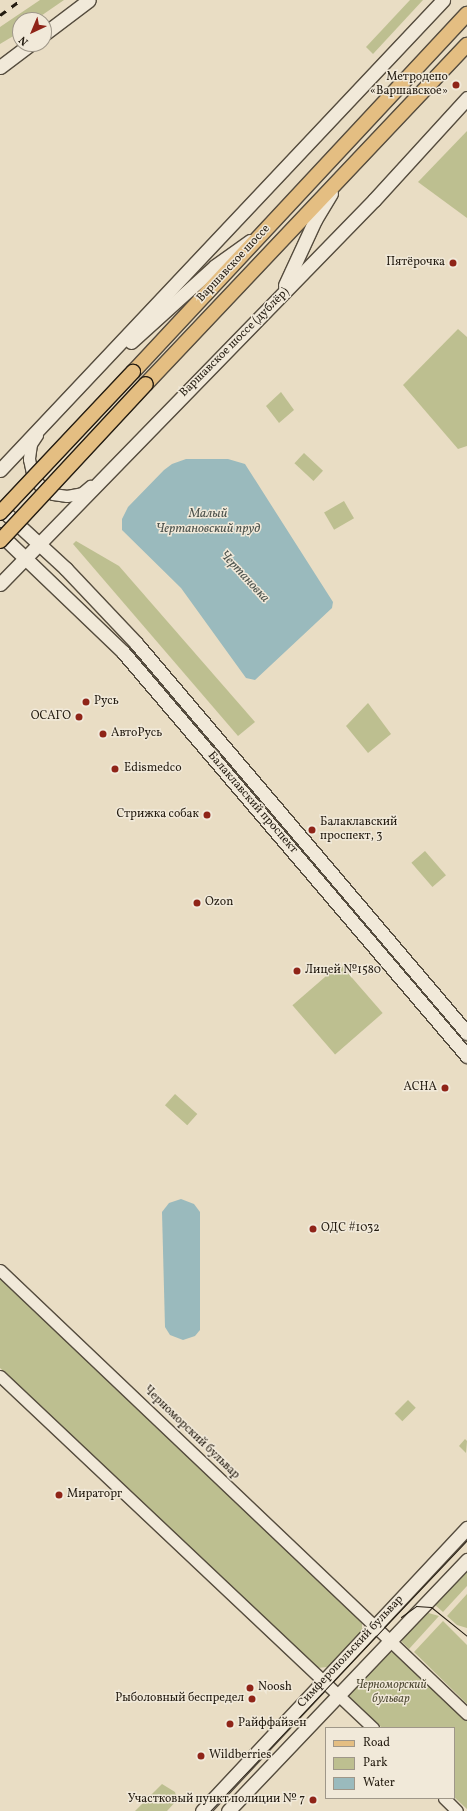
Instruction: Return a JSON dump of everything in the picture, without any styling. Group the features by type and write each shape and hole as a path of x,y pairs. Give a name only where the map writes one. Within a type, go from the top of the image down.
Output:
{"main road":[{"path":"52,28 89,0"},
{"path":"0,470 443,0"},
{"name":"Варшавское шоссе","path":"0,513 467,14"},
{"name":"Варшавское шоссе","path":"0,541 146,384 335,187 467,45"},
{"path":"0,68 21,52"},
{"name":"Варшавское шоссе (дублёр)","path":"0,584 27,558 109,471 374,200 467,98"},
{"path":"271,306 291,276 315,220 335,187"},
{"path":"69,396 215,266 262,233"},
{"name":"Балаклавский проспект","path":"0,508 40,544 136,643 467,1033"},
{"name":"Балаклавский проспект","path":"0,534 27,558 123,652 467,1056"},
{"name":"Симферопольский бульвар","path":"202,1811 467,1528"},
{"name":"Симферопольский бульвар","path":"228,1811 467,1560"}],"street":[{"path":"52,415 31,444 29,452 30,466 40,486 60,496 75,495 82,493 109,471"},
{"name":"Черноморский бульвар","path":"0,1270 467,1714"},
{"path":"0,1376 325,1681 372,1727"},
{"path":"445,1799 457,1811"}],"green space":[{"path":"40,0 64,0 47,12 22,12"},
{"path":"410,0 423,0 373,54 366,47"},
{"path":"12,19 12,37 0,44 0,27"},
{"path":"467,131 467,218 418,182"},
{"path":"458,329 467,337 467,446 458,449 403,385"},
{"path":"281,392 294,410 279,423 266,406"},
{"path":"304,453 323,471 313,481 294,463"},
{"path":"344,501 354,518 334,530 324,512"},
{"path":"76,541 119,566 255,722 238,736 73,544"},
{"path":"368,703 391,734 368,753 346,726"},
{"path":"425,851 446,875 432,887 411,863"},
{"path":"340,964 383,1013 335,1054 292,1005"},
{"path":"175,1094 197,1114 187,1125 165,1105"},
{"path":"0,1274 362,1617 362,1631 328,1667 317,1668 0,1368"},
{"path":"408,1400 416,1408 402,1421 395,1413"},
{"path":"465,1439 467,1441 466,1453 459,1446"},
{"path":"467,1569 467,1586 443,1612 434,1604"},
{"path":"467,1594 467,1628 457,1625 447,1616"},
{"path":"425,1612 439,1616 409,1649 402,1642 403,1635"},
{"path":"443,1621 467,1645 467,1704 414,1652"},
{"name":"Черноморский бульвар","path":"390,1652 396,1653 467,1720 467,1809 455,1798 455,1727 381,1727 346,1693 382,1656"},
{"path":"162,1784 175,1792 177,1800 167,1811 135,1811"}],"water":[{"name":"Малый Чертановский пруд","path":"186,459 228,459 245,464 333,602 332,608 255,680 246,678 181,588 122,530 122,519 128,507 164,470 172,464"},
{"path":"181,1199 194,1204 200,1212 200,1330 195,1336 183,1340 170,1335 165,1327 162,1212 169,1203"}],"tram line":[{"path":"210,1811 467,1540"},
{"path":"401,1617 416,1606 431,1607 467,1636"}],"railway":[{"path":"0,15 21,0"}],"place":[{"name":"Метродепо «Варшавское»","path":"456,85"},
{"name":"Пятёрочка","path":"453,263"},
{"name":"Русь","path":"86,702"},
{"name":"ОСАГО","path":"79,717"},
{"name":"АвтоРусь","path":"103,734"},
{"name":"Edismedco","path":"115,769"},
{"name":"Стрижка собак","path":"207,815"},
{"name":"Балаклавский проспект, 3","path":"312,830"},
{"name":"Ozon","path":"197,903"},
{"name":"Лицей №1580","path":"297,971"},
{"name":"АСНА","path":"445,1088"},
{"name":"ОДС #1032","path":"313,1229"},
{"name":"Мираторг","path":"59,1495"},
{"name":"Noosh","path":"250,1688"},
{"name":"Рыболовный беспредел","path":"252,1699"},
{"name":"Райффайзен","path":"230,1724"},
{"name":"Wildberries","path":"201,1756"},
{"name":"Участковый пункт полиции № 7","path":"313,1800"}],"water label":[{"name":"Чертановка","path":"244,577"}]}
